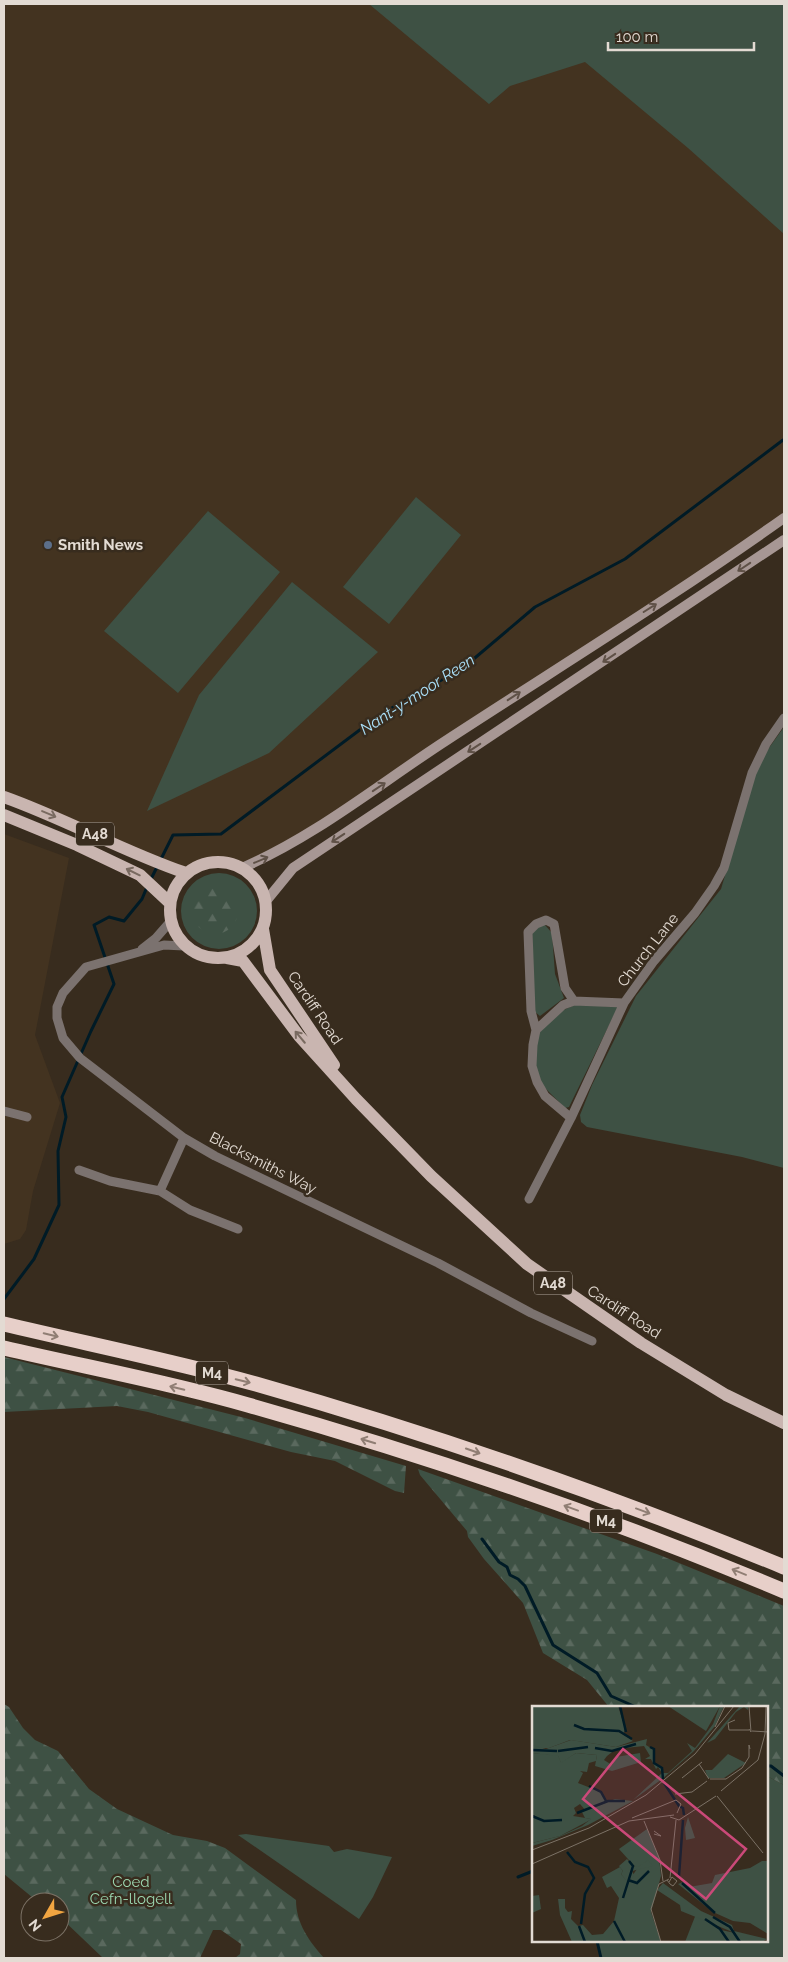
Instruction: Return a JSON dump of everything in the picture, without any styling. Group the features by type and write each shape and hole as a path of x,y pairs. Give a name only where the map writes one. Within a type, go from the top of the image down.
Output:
{"highway":[{"name":"M4","path":"4,1324 254,1384 422,1434 612,1499 784,1567"},
{"name":"M4","path":"4,1348 246,1404 419,1456 585,1513 784,1591"}],"main road":[{"name":"A48","path":"4,797 114,842 154,862 186,873"},
{"name":"A48","path":"4,815 77,845 140,875 170,903"},
{"path":"217,861 242,868 258,882 266,901 266,915 263,929 254,942 242,952 228,958 205,956 184,946 170,922 170,903 175,887 186,873 200,864 217,861"},
{"name":"Cardiff Road","path":"263,929 270,970 356,1099"},
{"name":"Cardiff Road","path":"228,958 243,961 299,1036 356,1099 431,1176 528,1264 641,1343 726,1395 784,1423"}],"street":[{"path":"242,868 280,852 332,819 463,730 701,576 784,518"},
{"path":"266,901 293,868 784,540"},
{"name":"Church Lane","path":"529,1199 571,1118 624,1004 654,962 695,913 724,868 752,774 766,744 784,718"},
{"path":"571,1118 545,1096 537,1082 532,1066 532,1045 536,1030 531,1011 528,932 536,924 546,920 554,924 565,988 574,1001"},
{"name":"Blacksmiths Way","path":"138,952 156,938 170,922"},
{"name":"Blacksmiths Way","path":"184,946 164,945 86,967 63,992 57,1007 57,1018 63,1038 92,1067 184,1138 215,1156 326,1211 438,1263 531,1313 592,1341"},
{"path":"536,1030 563,1006 574,1001 624,1004"},
{"path":"4,1111 27,1118"},
{"path":"160,1191 184,1138"},
{"path":"79,1170 110,1182 160,1191 190,1210 238,1229"}],"shaded area":[{"path":"4,4 784,4 784,518 332,819 242,868 217,861 200,865 186,873 4,797"},
{"path":"4,834 69,858 35,1035 60,1103 33,1191 26,1230 20,1239 4,1244"}],"green space":[{"path":"369,4 784,4 784,234 688,148 585,62 510,86 489,104"},
{"path":"416,497 461,535 389,624 343,587"},
{"path":"208,511 280,572 178,693 104,631"},
{"path":"292,582 378,652 269,753 147,811 199,695"},
{"path":"784,727 784,1168 742,1157 587,1127 581,1122 580,1115 592,1085 636,996 721,889 756,771 766,752"},
{"path":"219,873 234,876 246,884 254,896 257,911 254,926 246,938 234,946 219,949 204,946 192,938 184,926 181,911 184,896 192,884 204,876"},
{"path":"215,888 228,892 234,898 238,911 234,924 228,930 215,934 202,930 196,924 192,911 196,898 202,892"},
{"path":"545,925 552,933 555,974 564,998 540,1016 534,1011 532,931 536,926"},
{"path":"577,1004 617,1007 617,1009 569,1107 565,1108 541,1084 535,1063 536,1036 559,1012"},
{"path":"4,1357 245,1418 406,1466 404,1493 395,1491 335,1461 291,1452 148,1412 117,1406 4,1412"},
{"path":"418,1469 657,1554 784,1606 784,1785 768,1777 768,1706 608,1706 587,1680 543,1653 523,1603 484,1559 468,1537 467,1531 420,1475"},
{"name":"Coed Cefn-llogell","path":"4,1704 9,1707 23,1728 35,1740 58,1751 89,1789 117,1809 173,1835 207,1841 225,1848 296,1900 298,1916 304,1931 324,1958 235,1958 240,1954 241,1944 221,1930 213,1930 200,1958 103,1958 70,1927 70,1892 26,1892 4,1874"},
{"path":"768,1777 784,1785 784,1958 601,1958 597,1942 768,1942"},
{"path":"246,1834 329,1846 334,1852 347,1849 392,1857 373,1897 359,1919 238,1835"}],"waterway":[{"name":"Nant-y-moor Reen","path":"161,859 173,835 221,834 381,714 463,668 535,607 625,559 783,440"},
{"name":"Nant-y-moor Reen","path":"151,879 158,865"},
{"path":"4,1299 34,1259 59,1205 58,1151 66,1117 62,1097 114,984 94,925 109,917 124,921 142,899 147,887"},
{"name":"Nant-y-moor Reen","path":"482,1539 499,1562 507,1567 510,1575 518,1579 525,1586 553,1645 597,1673 611,1696 634,1706"},
{"name":"Nant-y-moor Reen","path":"768,1766 771,1766 784,1776"},
{"path":"518,1877 532,1871"},
{"path":"597,1942 601,1958"}],"place":[{"name":"Smith News","path":"48,545"}]}
